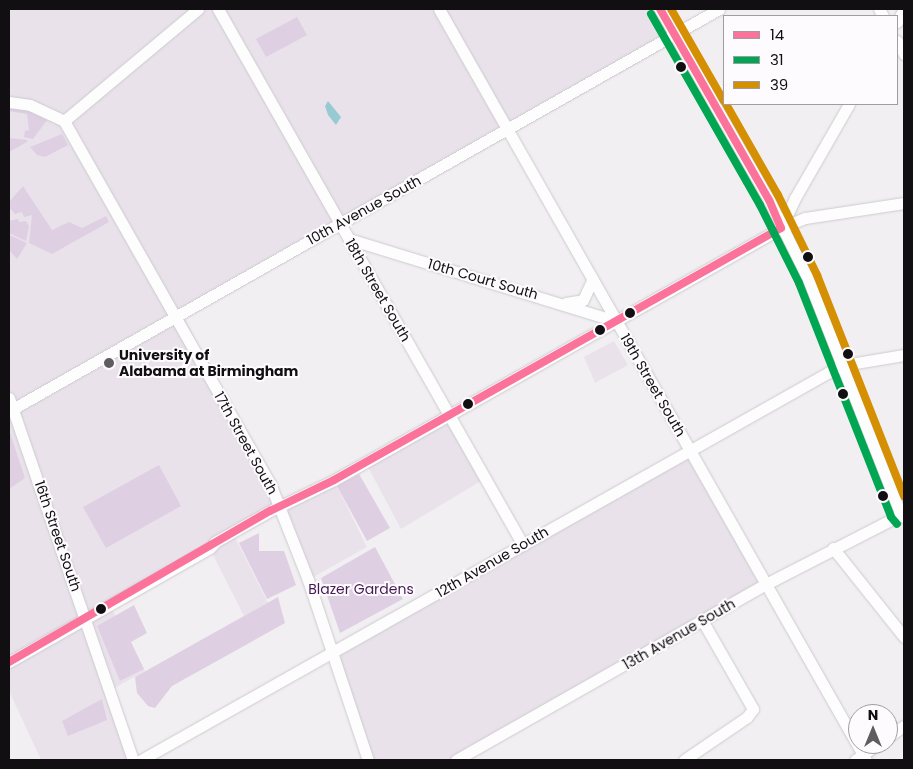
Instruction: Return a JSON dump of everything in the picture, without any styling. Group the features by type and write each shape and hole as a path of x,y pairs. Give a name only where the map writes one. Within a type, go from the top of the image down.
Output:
{"street":[{"path":"9,102 30,105 64,121 198,9"},
{"name":"18th Street South","path":"218,9 523,545"},
{"name":"19th Street South","path":"439,9 766,584 862,758"},
{"path":"660,9 769,200 781,228 808,279 903,515"},
{"name":"10th Avenue South","path":"10,405 175,316 719,9"},
{"path":"898,20 904,9"},
{"path":"898,43 904,54"},
{"path":"781,228 795,198 848,105"},
{"name":"17th Street South","path":"64,121 280,506 333,653 368,760"},
{"path":"9,662 280,506 449,415 781,228 805,218 904,203"},
{"name":"10th Court South","path":"349,239 566,303 616,321"},
{"path":"566,303 583,300 593,279"},
{"name":"12th Avenue South","path":"141,760 844,365 904,355"},
{"name":"16th Street South","path":"10,405 87,618 133,760"},
{"name":"13th Avenue South","path":"456,760 766,584 833,548 903,515"},
{"path":"833,548 904,637"},
{"path":"684,760 753,711 702,620"}],"shaded area":[{"name":"University of Alabama at Birmingham","path":"9,9 654,9 671,39 670,45 185,319 280,506 449,415 486,478 401,529 368,467 334,480 367,547 308,580 282,510 234,535 268,603 244,616 210,549 110,605 145,671 111,690 134,760 41,760 9,691"},
{"path":"614,341 628,365 595,383 584,357"},
{"path":"690,451 766,584 457,760 368,760 333,653"}],"green space":[{"path":"297,17 307,35 266,57 256,39"},
{"path":"9,107 27,110 47,120 33,139 24,137 25,131 29,130 27,114 9,111"},
{"path":"62,134 68,145 45,157 37,155 30,147"},
{"path":"9,138 27,140 27,142 9,152"},
{"path":"23,186 52,230 69,222 82,228 106,216 109,222 52,254 29,243 32,215 24,217 22,212 15,214 9,207 9,202"},
{"path":"18,219 19,222 26,221 29,226 26,241 9,233 9,221"},
{"path":"9,235 27,243 17,259 9,250"},
{"path":"9,430 25,478 9,489"},
{"path":"159,465 181,506 106,548 83,507"},
{"path":"359,474 390,528 367,541 337,486"},
{"path":"259,533 259,551 284,551 296,585 267,599 239,543"},
{"name":"Blazer Gardens","path":"375,547 403,599 340,633 321,578"},
{"path":"278,597 285,623 172,686 155,708 148,706 137,693 135,677"},
{"path":"134,605 147,633 131,642 144,669 120,681 97,626"},
{"path":"102,699 107,720 68,736 62,721"}],"water":[{"path":"328,101 341,117 336,125 328,115 325,106"}],"transit line":[{"name":"14","path":"9,662 270,511 334,480 781,228 769,200 660,9"},
{"name":"39","path":"671,9 723,99"},
{"name":"31","path":"651,14 760,205 799,283 891,517 897,524"},
{"name":"39","path":"727,105 778,195 817,275 904,496"}],"place":[{"name":"University of Alabama at Birmingham","path":"109,363"}]}
